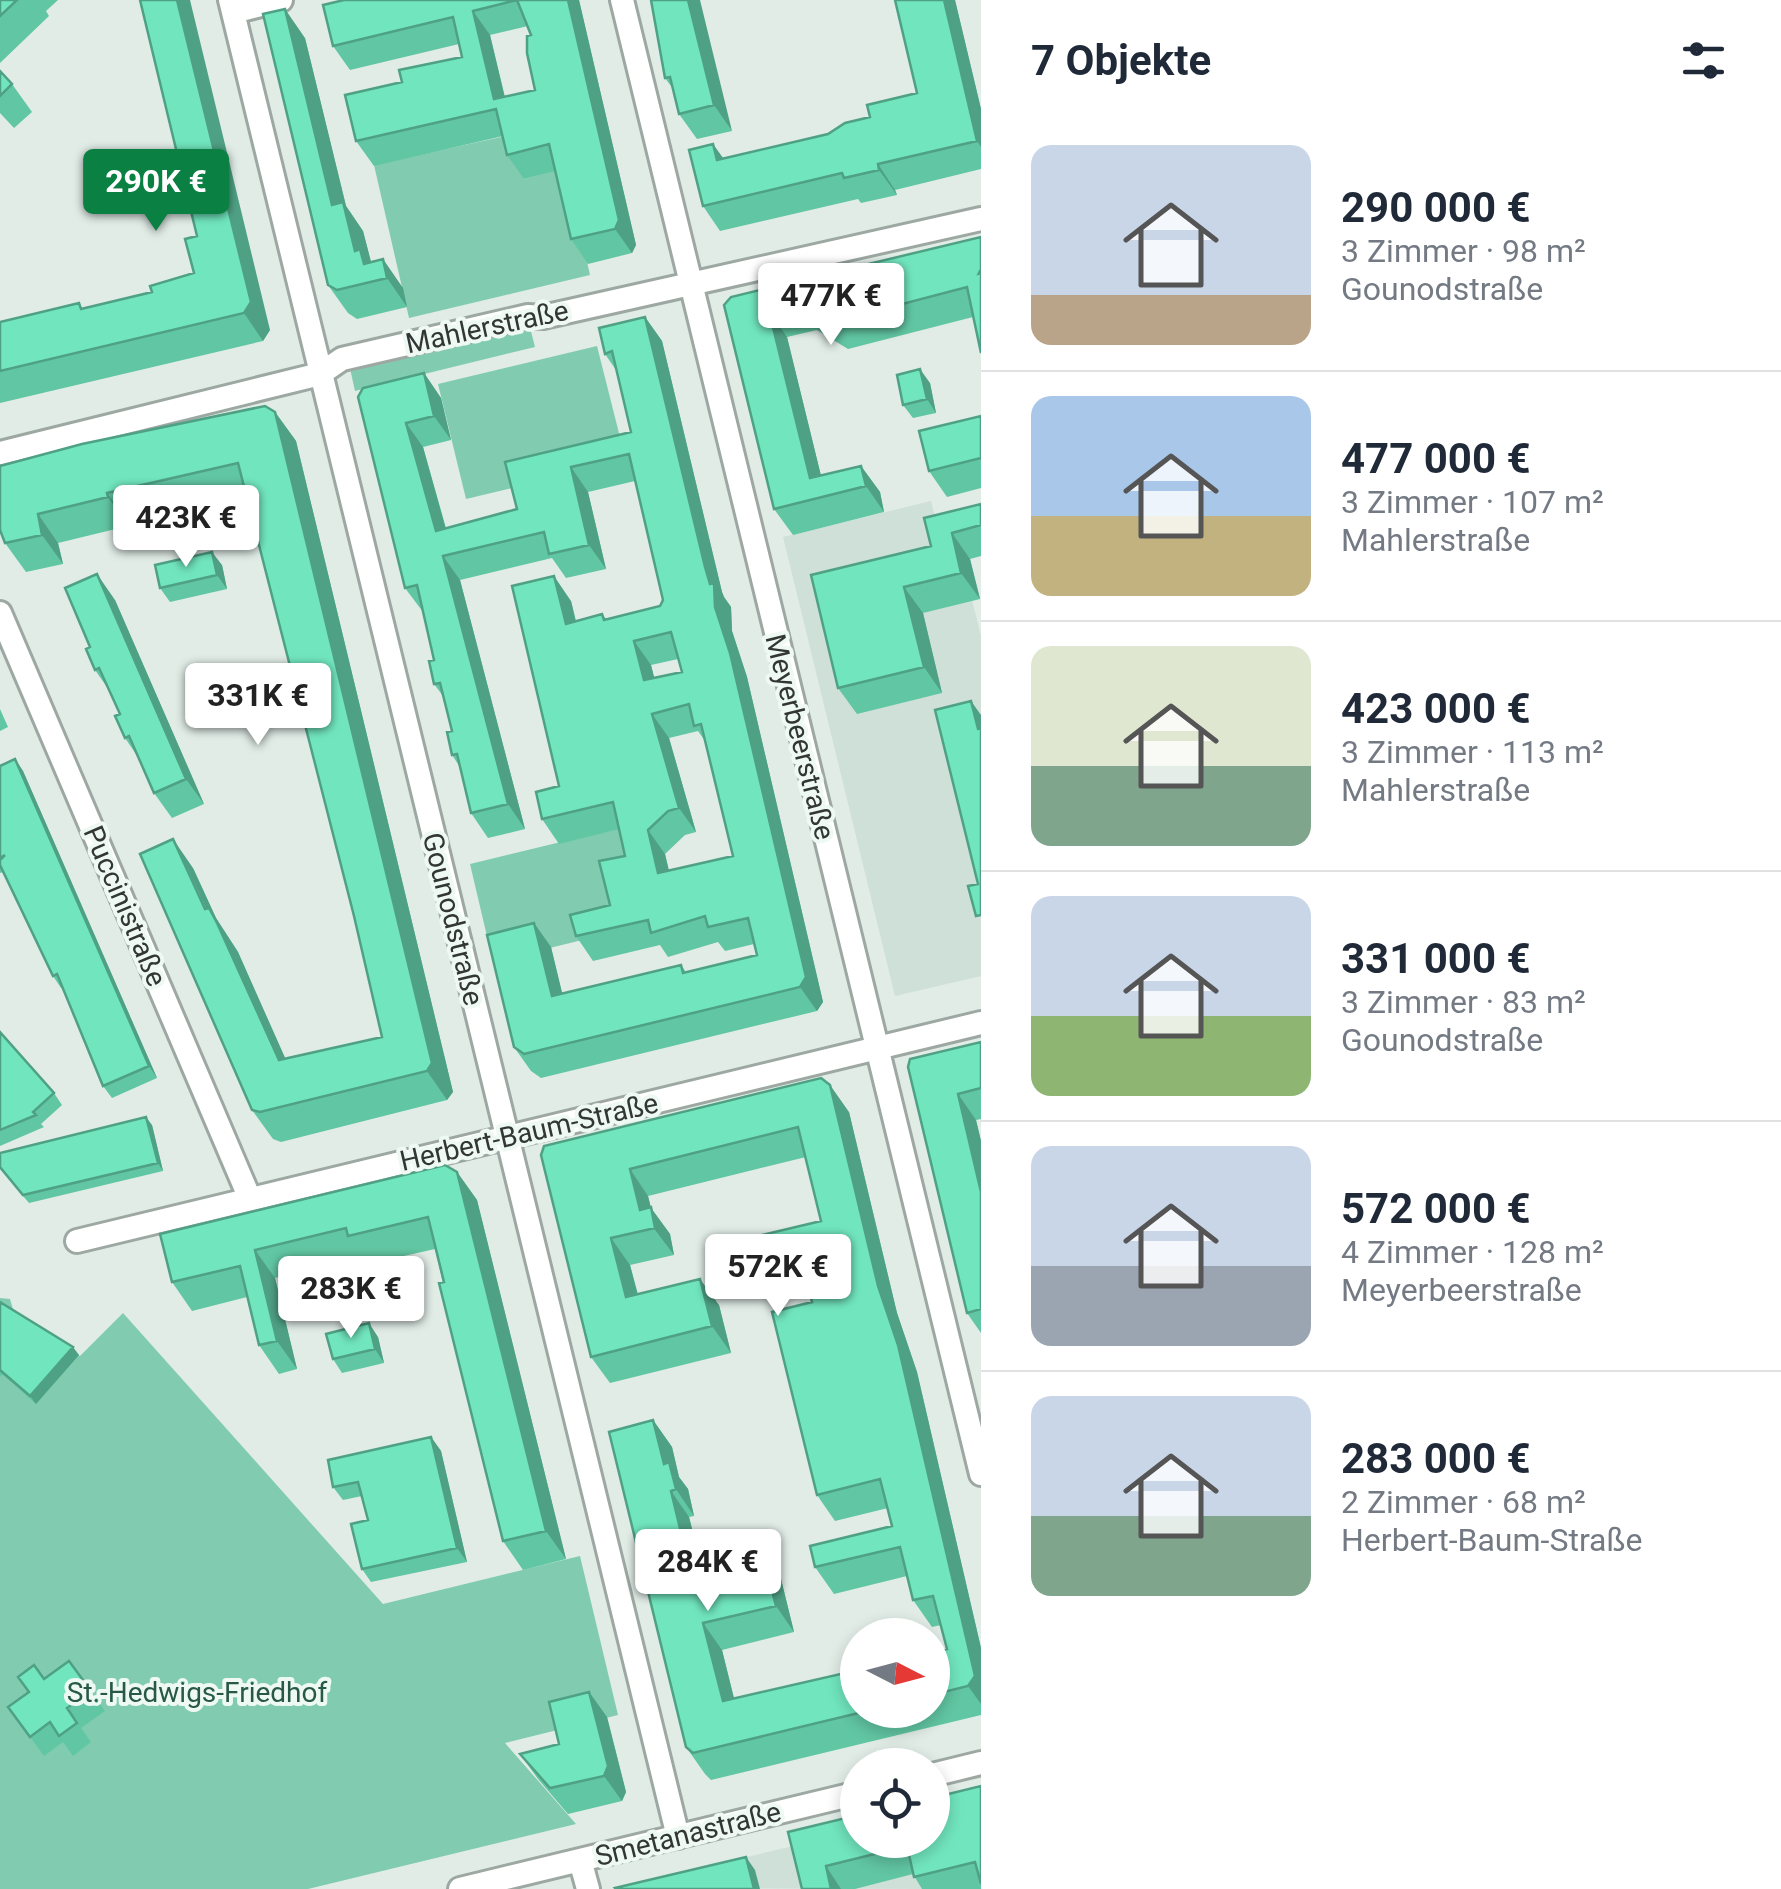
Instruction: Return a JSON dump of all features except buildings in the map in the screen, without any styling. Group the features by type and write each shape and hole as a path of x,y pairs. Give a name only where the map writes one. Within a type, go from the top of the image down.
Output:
{"street":[{"path":"232,6 281,0"},
{"name":"Meyerbeerstraße","path":"622,0 981,1474"},
{"name":"Gounodstraße","path":"232,6 678,1837"},
{"name":"Mahlerstraße","path":"0,452 320,374 347,358 528,316 692,286 981,219"},
{"name":"Puccinistraße","path":"0,613 250,1199"},
{"name":"Herbert-Baum-Straße","path":"78,1241 981,1023"},
{"path":"950,1770 981,1762"},
{"name":"Smetanastraße","path":"460,1889 840,1797"},
{"path":"580,1860 588,1889"}],"shaded area":[{"path":"931,501 957,604 972,600 981,636 981,976 895,996 783,537"},
{"path":"840,1843 840,1858 943,1858 961,1889 614,1888 802,1844"}],"green space":[{"path":"514,134 524,179 566,168 590,275 409,318 374,165"},
{"path":"526,312 535,347 355,391 347,355"},
{"path":"597,346 626,461 466,499 438,384"},
{"path":"627,826 627,929 493,962 470,864"},
{"name":"St.-Hedwigs-Friedhof","path":"0,1298 10,1299 15,1316 80,1356 123,1313 383,1604 580,1556 618,1715 505,1743 576,1824 308,1889 0,1889"}]}
